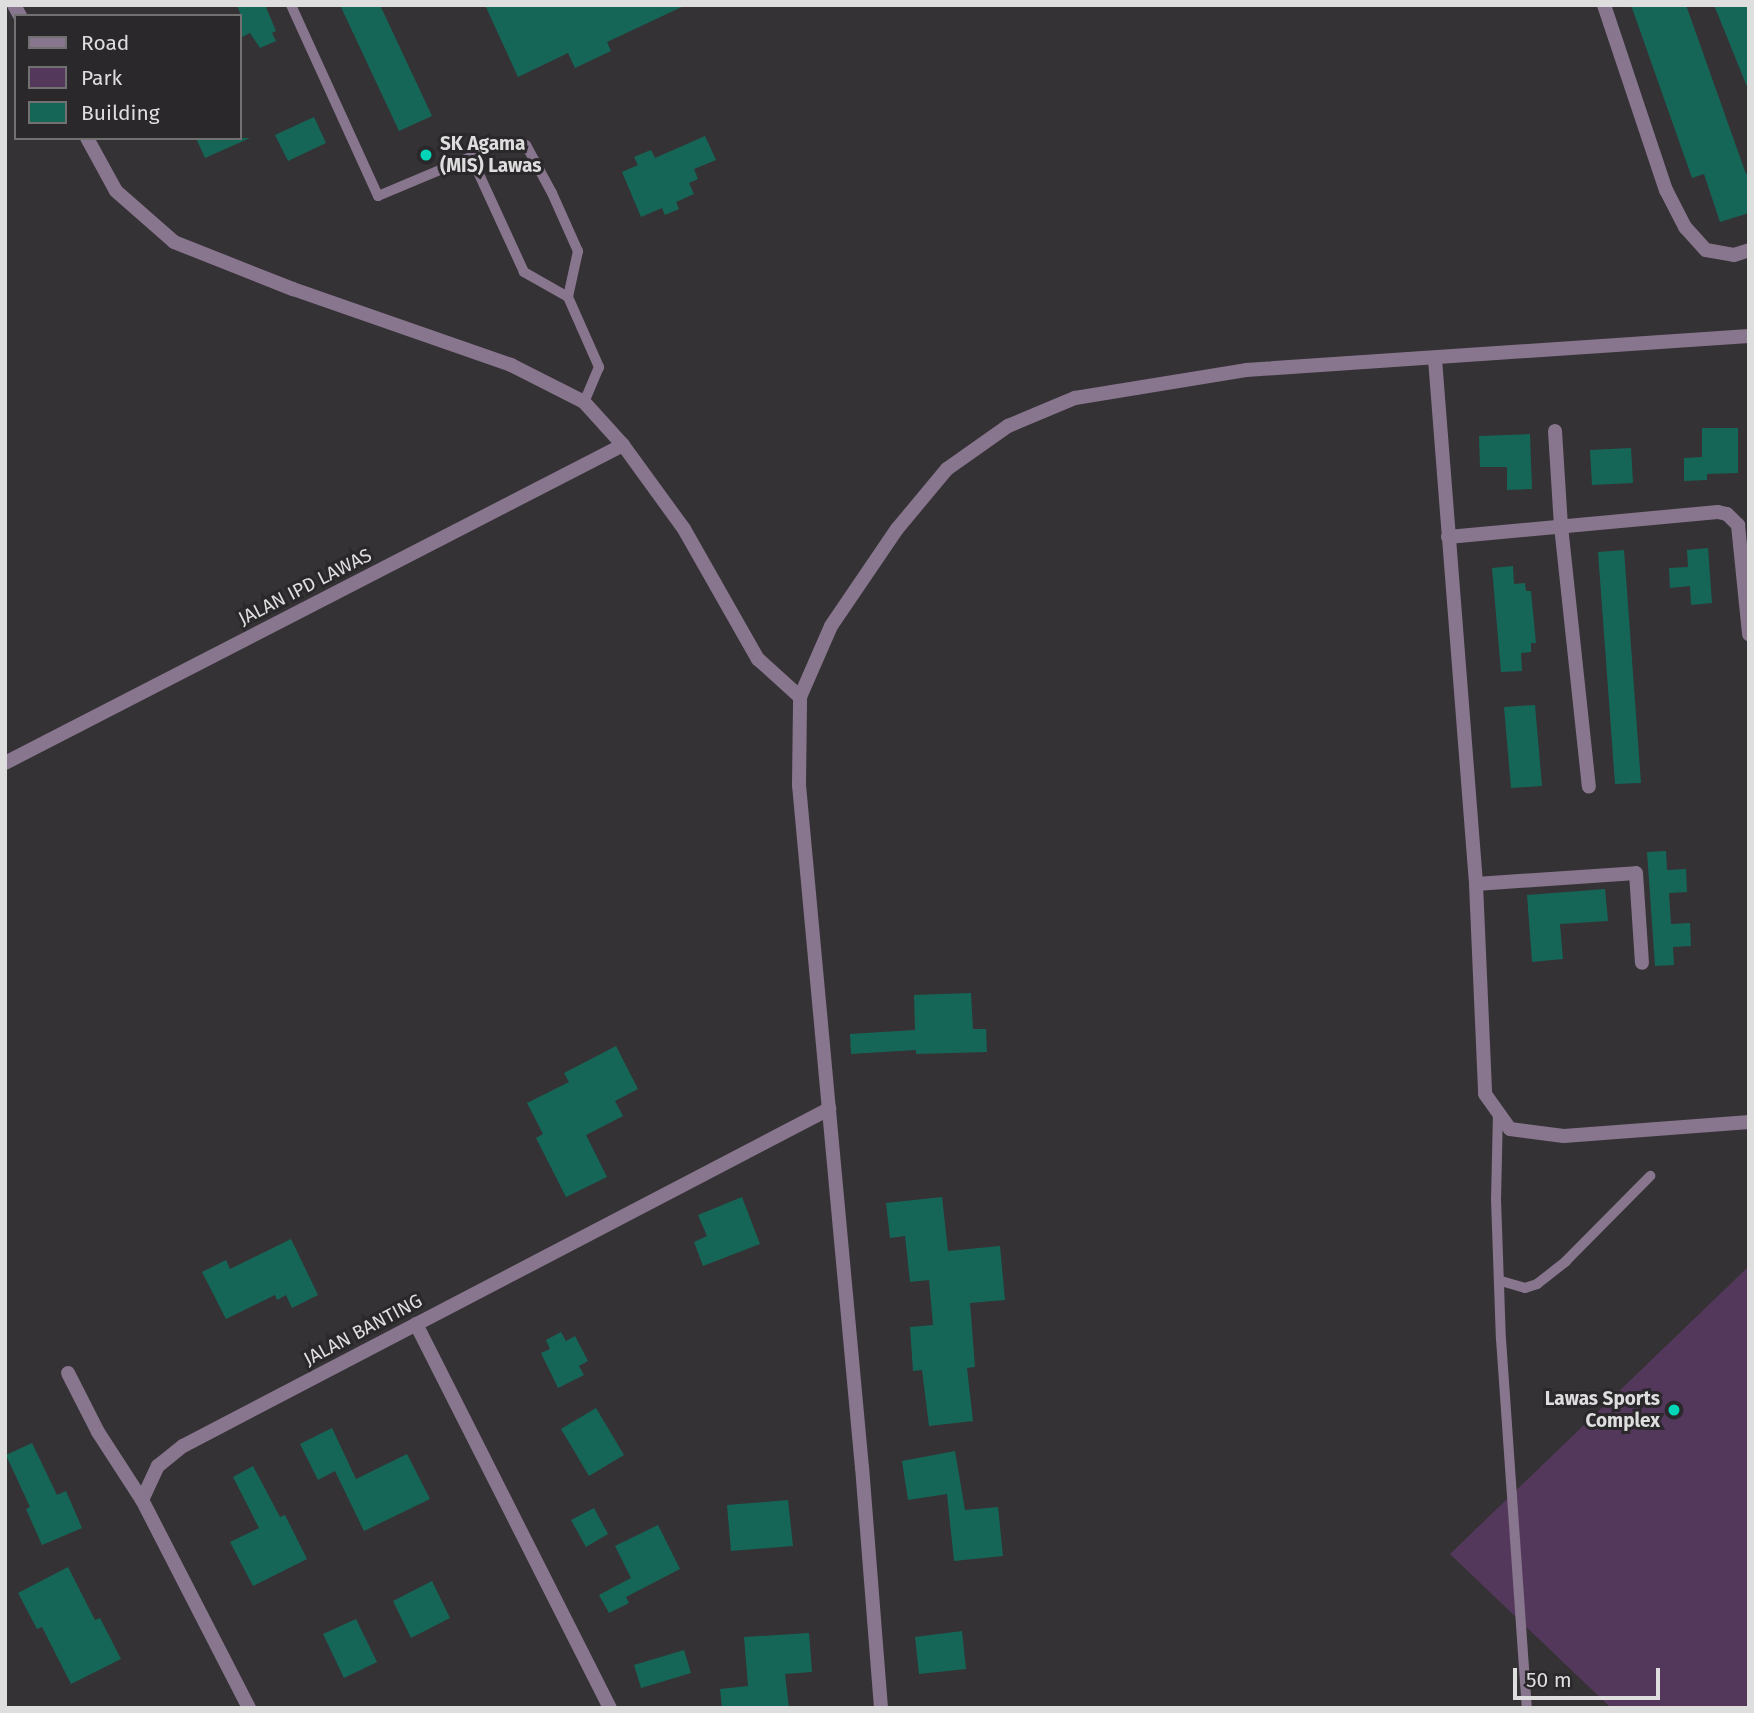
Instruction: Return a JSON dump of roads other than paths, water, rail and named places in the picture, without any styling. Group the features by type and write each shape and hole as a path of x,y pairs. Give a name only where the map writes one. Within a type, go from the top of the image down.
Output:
{"street":[{"path":"1604,5 1666,190 1685,227 1706,250 1734,255 1749,250"},
{"path":"88,140 116,191 174,242 293,289 511,365 584,402 623,445 684,529 758,659 800,696"},
{"path":"881,1708 830,1109 803,854 799,785 800,696 831,626 897,529 947,469 1008,426 1075,398 1128,387 1246,370 1749,336"},
{"path":"1435,359 1476,884 1485,1094 1510,1129 1564,1136 1749,1122"},
{"path":"1555,431 1561,526 1589,786"},
{"name":"JALAN IPD LAWAS","path":"5,763 623,445"},
{"path":"1448,537 1727,513 1738,525 1749,634"},
{"path":"1476,884 1636,873 1642,963"},
{"name":"JALAN BANTING","path":"142,1500 158,1466 183,1446 830,1109"},
{"path":"416,1324 610,1708"},
{"path":"68,1373 98,1432 142,1500 249,1708"}],"lane":[{"path":"291,5 378,196 496,144 526,145 578,251 568,297"},
{"path":"471,157 524,272 568,297 599,366 584,402"},
{"path":"1498,1112 1496,1199 1508,1448 1527,1708"},
{"path":"1501,1281 1525,1288 1537,1284 1566,1261 1650,1176"}],"place":[{"name":"SK Agama (MIS) Lawas","path":"426,155"},
{"name":"Lawas Sports Complex","path":"1674,1410"}]}
